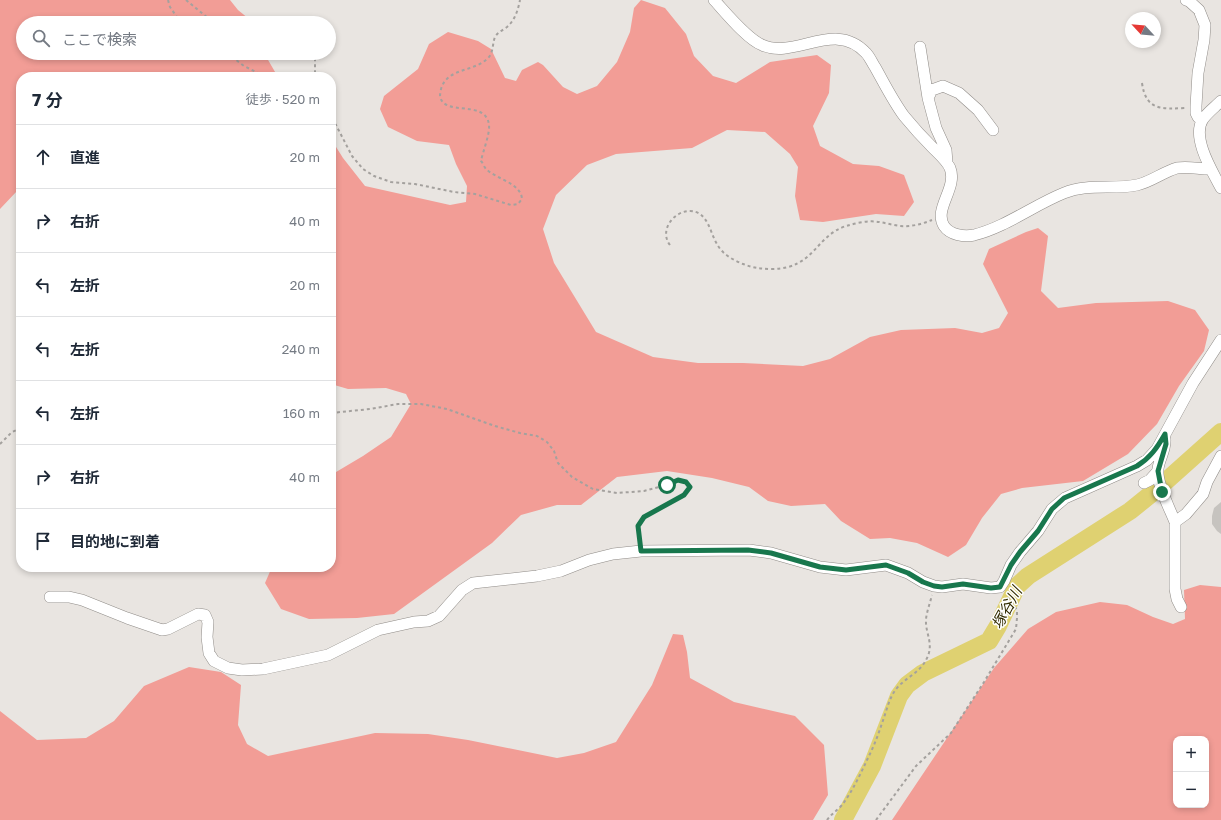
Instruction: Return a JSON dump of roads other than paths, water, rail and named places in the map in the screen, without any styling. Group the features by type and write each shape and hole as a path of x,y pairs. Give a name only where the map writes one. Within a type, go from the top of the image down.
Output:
{"street":[{"path":"714,0 753,40 762,45 771,48 783,48 838,39 852,42 866,53 904,115 950,168 952,180 948,196 943,205 941,216 944,226 950,231 961,236 973,235 992,229 1066,192 1084,187 1136,185 1178,168 1210,170"},
{"path":"1186,0 1199,10 1205,25 1198,73 1196,108 1198,117 1202,120"},
{"path":"920,47 928,98 936,128 946,150 947,163"},
{"path":"928,98 932,90 943,86 959,93 978,110 993,130"},
{"path":"1221,101 1202,120 1199,137 1210,170 1221,188"},
{"path":"50,597 69,597 82,600 162,630 168,629 198,614 205,615 208,622 207,637 209,653 214,661 228,668 242,670 263,669 328,655 378,630 414,622 428,621 439,616 462,590 472,583 537,576 560,571 589,560 613,554 641,551 748,550 771,553 820,567 846,570 886,565 908,573 923,582 934,586 942,587 963,584 991,588 1000,587 1011,565 1020,552 1038,531 1052,509 1064,498 1137,466 1147,460 1157,449 1193,383 1221,340"},
{"path":"1165,434 1166,444 1160,481 1175,522 1175,589 1180,607"},
{"path":"1175,522 1186,514 1203,494 1207,482 1221,456"},
{"path":"1144,483 1150,480 1160,481"}],"waterway":[{"name":"塚谷川","path":"843,820 872,766 899,696 907,685 923,673 989,641 998,626 1017,586 1028,576 1130,511 1221,432"}]}
